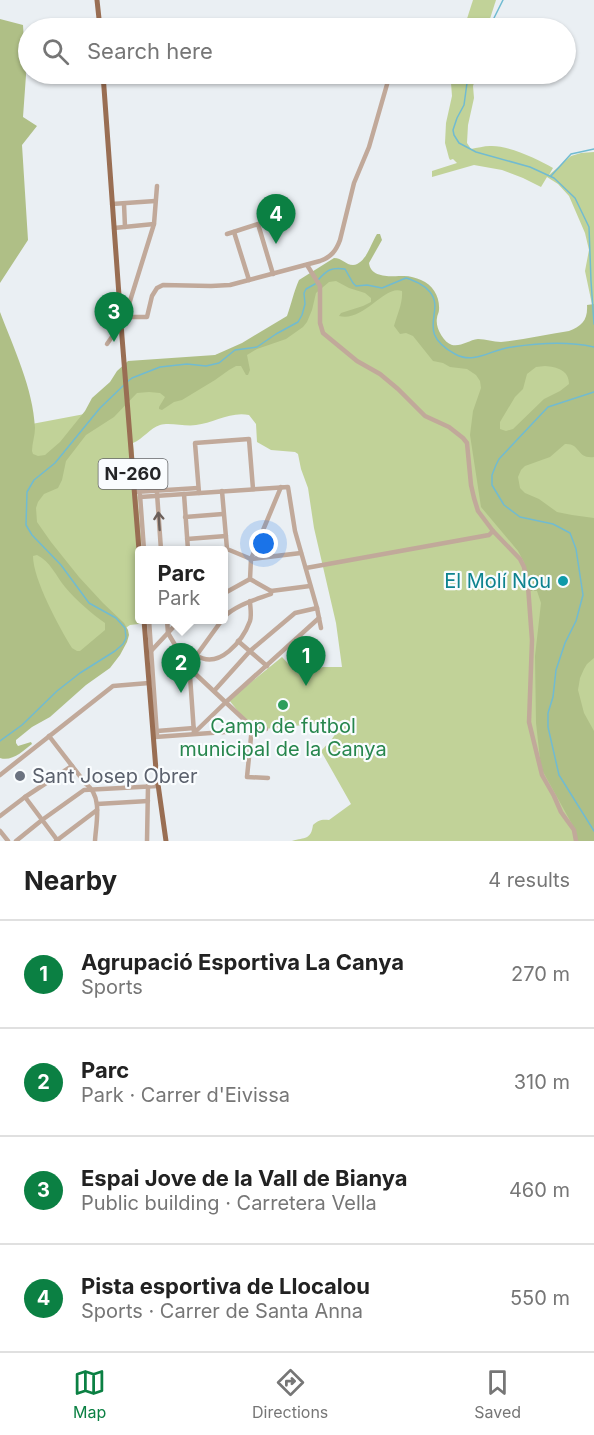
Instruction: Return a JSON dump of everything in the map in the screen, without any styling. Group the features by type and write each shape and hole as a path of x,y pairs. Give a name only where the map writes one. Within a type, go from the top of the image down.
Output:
{"main road":[{"path":"98,0 99,18"},
{"name":"N-260","path":"104,84 123,317 121,325 127,399 139,494 139,546"},
{"path":"144,624 156,735 158,786 166,841"}],"street":[{"path":"156,186 154,224 123,317 147,317 157,288 163,285 230,285 301,267 331,256 337,249 344,229 354,183 369,147 387,84"},
{"path":"112,204 155,201"},
{"path":"124,204 125,227"},
{"path":"114,228 154,224"},
{"path":"227,234 258,224 273,274"},
{"path":"234,232 249,280"},
{"path":"307,265 320,286 320,323 323,333 357,361 398,388 425,416 449,428 467,443 468,465 478,511 493,531 520,559 524,567 528,586 532,640 529,722 542,775 561,812 574,830 576,841"},
{"path":"107,344 121,325"},
{"path":"198,490 195,443 249,439 253,489"},
{"path":"157,494 198,490 288,487 295,531 321,628"},
{"path":"250,579 251,559 281,488"},
{"path":"144,546 139,494 184,494 198,490"},
{"path":"222,491 225,546"},
{"path":"157,494 161,546"},
{"path":"184,494 188,546"},
{"path":"185,517 223,514"},
{"path":"306,568 489,535 493,531"},
{"path":"188,539 225,536"},
{"path":"228,552 251,559 301,553"},
{"path":"250,579 271,591 310,586"},
{"path":"228,591 250,579"},
{"path":"228,614 250,601 271,594 271,591"},
{"path":"196,655 208,659 223,656 231,650 249,622 250,601"},
{"path":"214,691 250,651 295,613 317,609"},
{"path":"194,731 319,618"},
{"path":"149,624 156,735 194,731 266,729"},
{"path":"167,624 168,633 188,667 253,729"},
{"path":"152,651 176,624"},
{"path":"194,731 188,667 218,624"},
{"path":"238,641 267,666"},
{"path":"0,776 113,686 149,683"},
{"path":"253,729 248,777 268,778"},
{"path":"49,736 92,789 97,807 95,841"},
{"path":"0,816 25,796 72,766"},
{"path":"147,841 148,786"},
{"path":"16,841 84,790 158,786"},
{"path":"25,796 57,841 97,807 148,801"},
{"path":"0,831 8,841"}],"green space":[{"path":"473,0 496,0 490,18 467,18"},
{"path":"0,19 18,24 18,84 25,84 23,117 37,126 22,145 28,240 0,283"},
{"path":"451,84 474,84 474,98 467,143 471,149 497,146 514,150 553,168 549,175 571,156 594,152 594,314 585,271 589,250 585,233 569,196 558,184 547,177 541,187 502,170 474,165 432,177 432,171 457,163 453,159 450,160 445,143 446,123 452,96"},
{"path":"377,234 380,234 382,240 369,263 371,268 378,274 411,277 429,285 438,301 438,330 443,338 452,345 478,339 498,342 569,331 583,322 587,305 594,304 594,457 584,456 574,446 565,444 550,457 525,466 518,477 520,488 525,493 539,499 557,512 594,518 594,658 584,669 578,690 584,713 594,731 594,841 577,841 573,826 541,768 536,723 535,656 541,603 537,591 530,591 524,562 518,551 481,507 470,435 473,411 481,388 480,381 467,369 450,367 433,361 413,336 406,333 400,334 394,326 401,304 402,291 395,290 388,293 357,314 339,316 341,313 371,302 371,298 365,293 336,281 329,282 316,293 312,310 303,327 286,339 247,355 250,370 248,375 241,366 236,366 162,410 159,407 165,397 160,393 137,393 114,417 86,435 66,461 58,488 44,494 38,502 37,522 79,577 124,623 129,635 120,655 110,668 86,685 50,717 32,727 16,740 18,746 31,742 32,744 13,757 0,758 0,312 31,398 35,428 32,451 38,456 45,455 60,442 85,411 92,398 128,361 215,355 242,343 287,316 299,280 334,258 351,265 358,264 365,257","holes":["536,367 558,368 565,372 569,384 544,399 513,429 506,431 500,429 500,422 515,397 523,389 527,374","37,555 49,565 74,597 105,623 105,630 80,651 72,648 48,603 34,566 33,556"]},
{"path":"316,278 398,281 437,347 594,348 594,841 292,841 309,836 313,825 322,820 329,820 351,804 321,751 344,721 253,730 229,700 282,657 297,673 323,667 342,667 336,623 314,528 308,488 298,454 271,450 257,442 256,424 249,415 229,416 202,424 160,425 133,443 142,546 135,546 135,624 139,624 130,625 121,631 63,689 0,430 90,413 188,364 275,336"}],"waterway":[{"path":"494,18 503,0"},
{"path":"467,84 464,105 453,130 459,143 476,152 530,167 554,178 575,198 589,227 594,324"},
{"path":"551,176 571,154 594,149"},
{"path":"318,280 330,270 340,268 345,269 356,286 367,285 382,288 406,278 419,283 430,292 434,300 433,330 436,338 443,346 462,357 476,357 504,348 543,344 563,343 594,347"},
{"path":"127,382 160,367 187,364 206,366 219,363 235,350 257,347 298,322 305,304 304,293 306,289 315,284"},
{"path":"0,741 22,725 57,691 115,651 126,638 125,628 116,618 89,603 61,565 32,535 26,525 27,492 34,480 55,463 100,408 124,385"},
{"path":"594,392 548,407 499,459 492,475 492,485 504,505 520,517 553,524 570,533 576,549 583,595 576,621 565,643 556,670 553,697 548,713 548,727 559,775 594,831"}],"place":[{"name":"Pista esportiva de Llocalou","path":"276,244"},
{"name":"Espai Jove de la Vall de Bianya","path":"114,342"},
{"name":"El Molí Nou","path":"563,581"},
{"name":"Agrupació Esportiva La Canya","path":"306,686"},
{"name":"Parc","path":"181,693"},
{"name":"Camp de futbol municipal de la Canya","path":"283,705"},
{"name":"Sant Josep Obrer","path":"20,776"}]}
